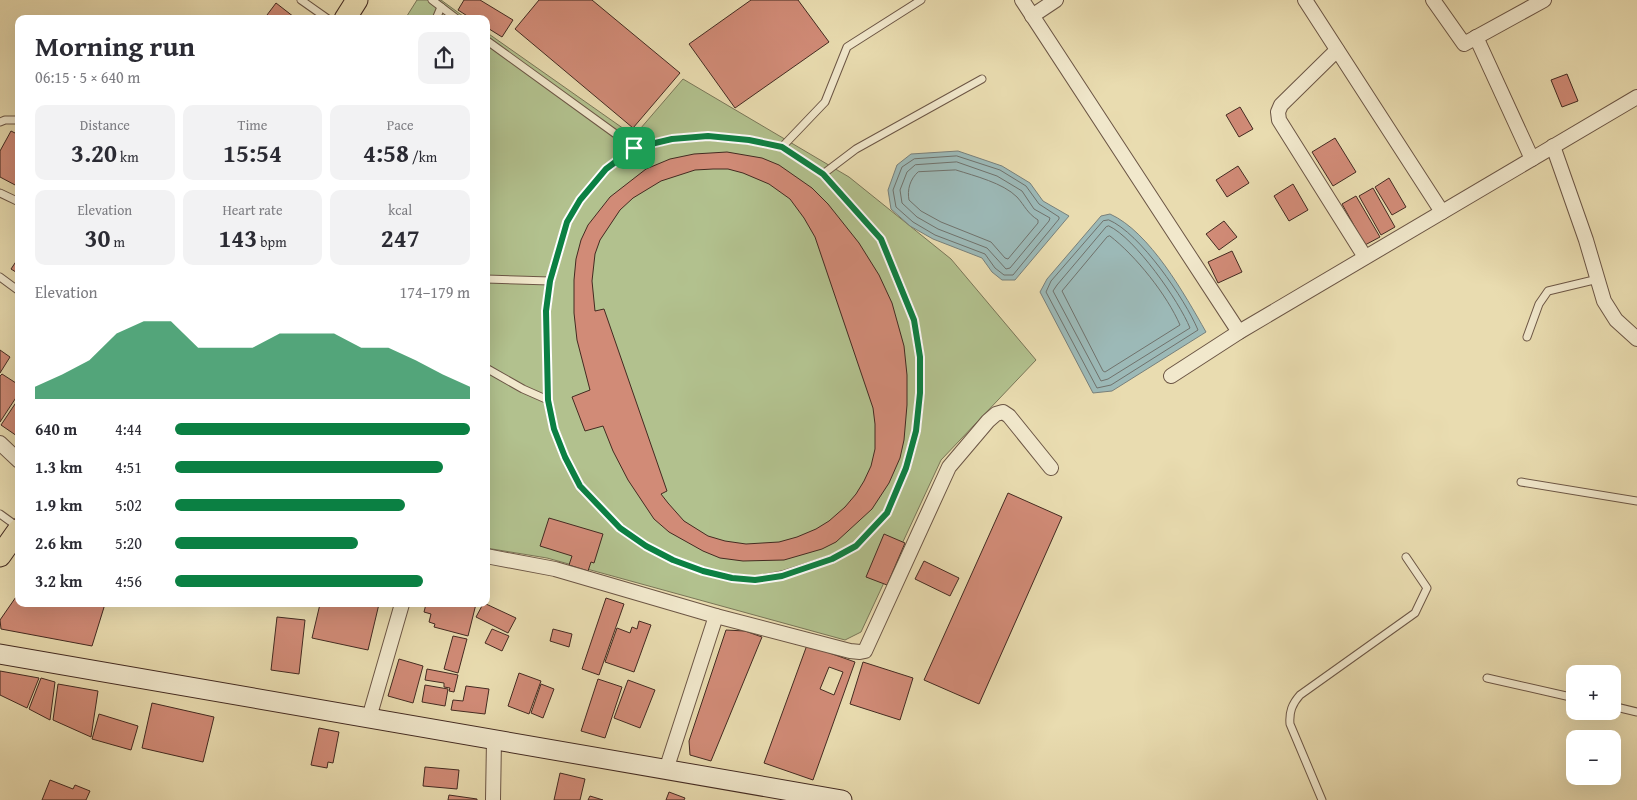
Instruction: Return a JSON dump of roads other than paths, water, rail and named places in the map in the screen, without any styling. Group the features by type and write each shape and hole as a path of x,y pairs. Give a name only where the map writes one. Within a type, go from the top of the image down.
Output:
{"main road":[{"path":"348,15 357,0"},
{"path":"0,556 15,534"}],"street":[{"path":"1022,0 1239,332"},
{"path":"1032,16 1056,0"},
{"path":"1305,0 1442,212"},
{"path":"1433,0 1464,44 1544,0"},
{"path":"1476,37 1532,159"},
{"path":"1337,50 1281,105 1278,112 1279,120 1365,257"},
{"path":"1171,376 1239,332 1637,97"},
{"path":"1553,146 1586,240 1604,301 1616,320 1637,339"},
{"path":"490,557 555,569 716,616 860,652 865,651 949,467 988,421 996,414 1003,412 1009,416 1050,468"},
{"path":"0,443 15,456"},
{"path":"369,718 401,607"},
{"path":"666,770 716,616"},
{"path":"0,654 842,800"},
{"path":"493,800 494,740"}],"lane":[{"path":"301,0 322,15"},
{"path":"432,0 452,15"},
{"path":"782,147 825,102 847,47 921,0"},
{"path":"438,15 442,7"},
{"path":"490,43 634,148"},
{"path":"823,174 856,149 982,79"},
{"path":"0,122 15,120"},
{"path":"708,136 749,140 782,147 823,174 881,239 914,320 920,357 920,393 916,431 906,468 887,513 856,546 832,559 782,576 755,580 732,578 703,571 673,560 646,546 620,528 580,486 565,457 554,429 548,400 546,311 550,281 567,222 580,200 606,169 634,148 672,139 708,136"},
{"path":"0,193 15,200"},
{"path":"0,277 15,288"},
{"path":"490,279 550,281"},
{"path":"1527,337 1539,304 1548,291 1598,279"},
{"path":"490,370 523,389 548,400"},
{"path":"1521,482 1637,501"},
{"path":"0,514 15,525"},
{"path":"1322,800 1290,724 1289,717 1293,704 1300,695 1415,614 1427,588 1406,557"},
{"path":"1487,678 1566,696"},
{"path":"1621,708 1637,712"}],"water":[{"path":"958,151 1002,166 1030,183 1043,201 1069,216 1015,280 1002,280 992,272 982,258 933,239 910,226 891,209 888,190 897,165 911,154"},
{"path":"1110,214 1125,223 1152,249 1177,283 1206,332 1112,391 1093,393 1040,292 1047,279 1101,216"}]}
